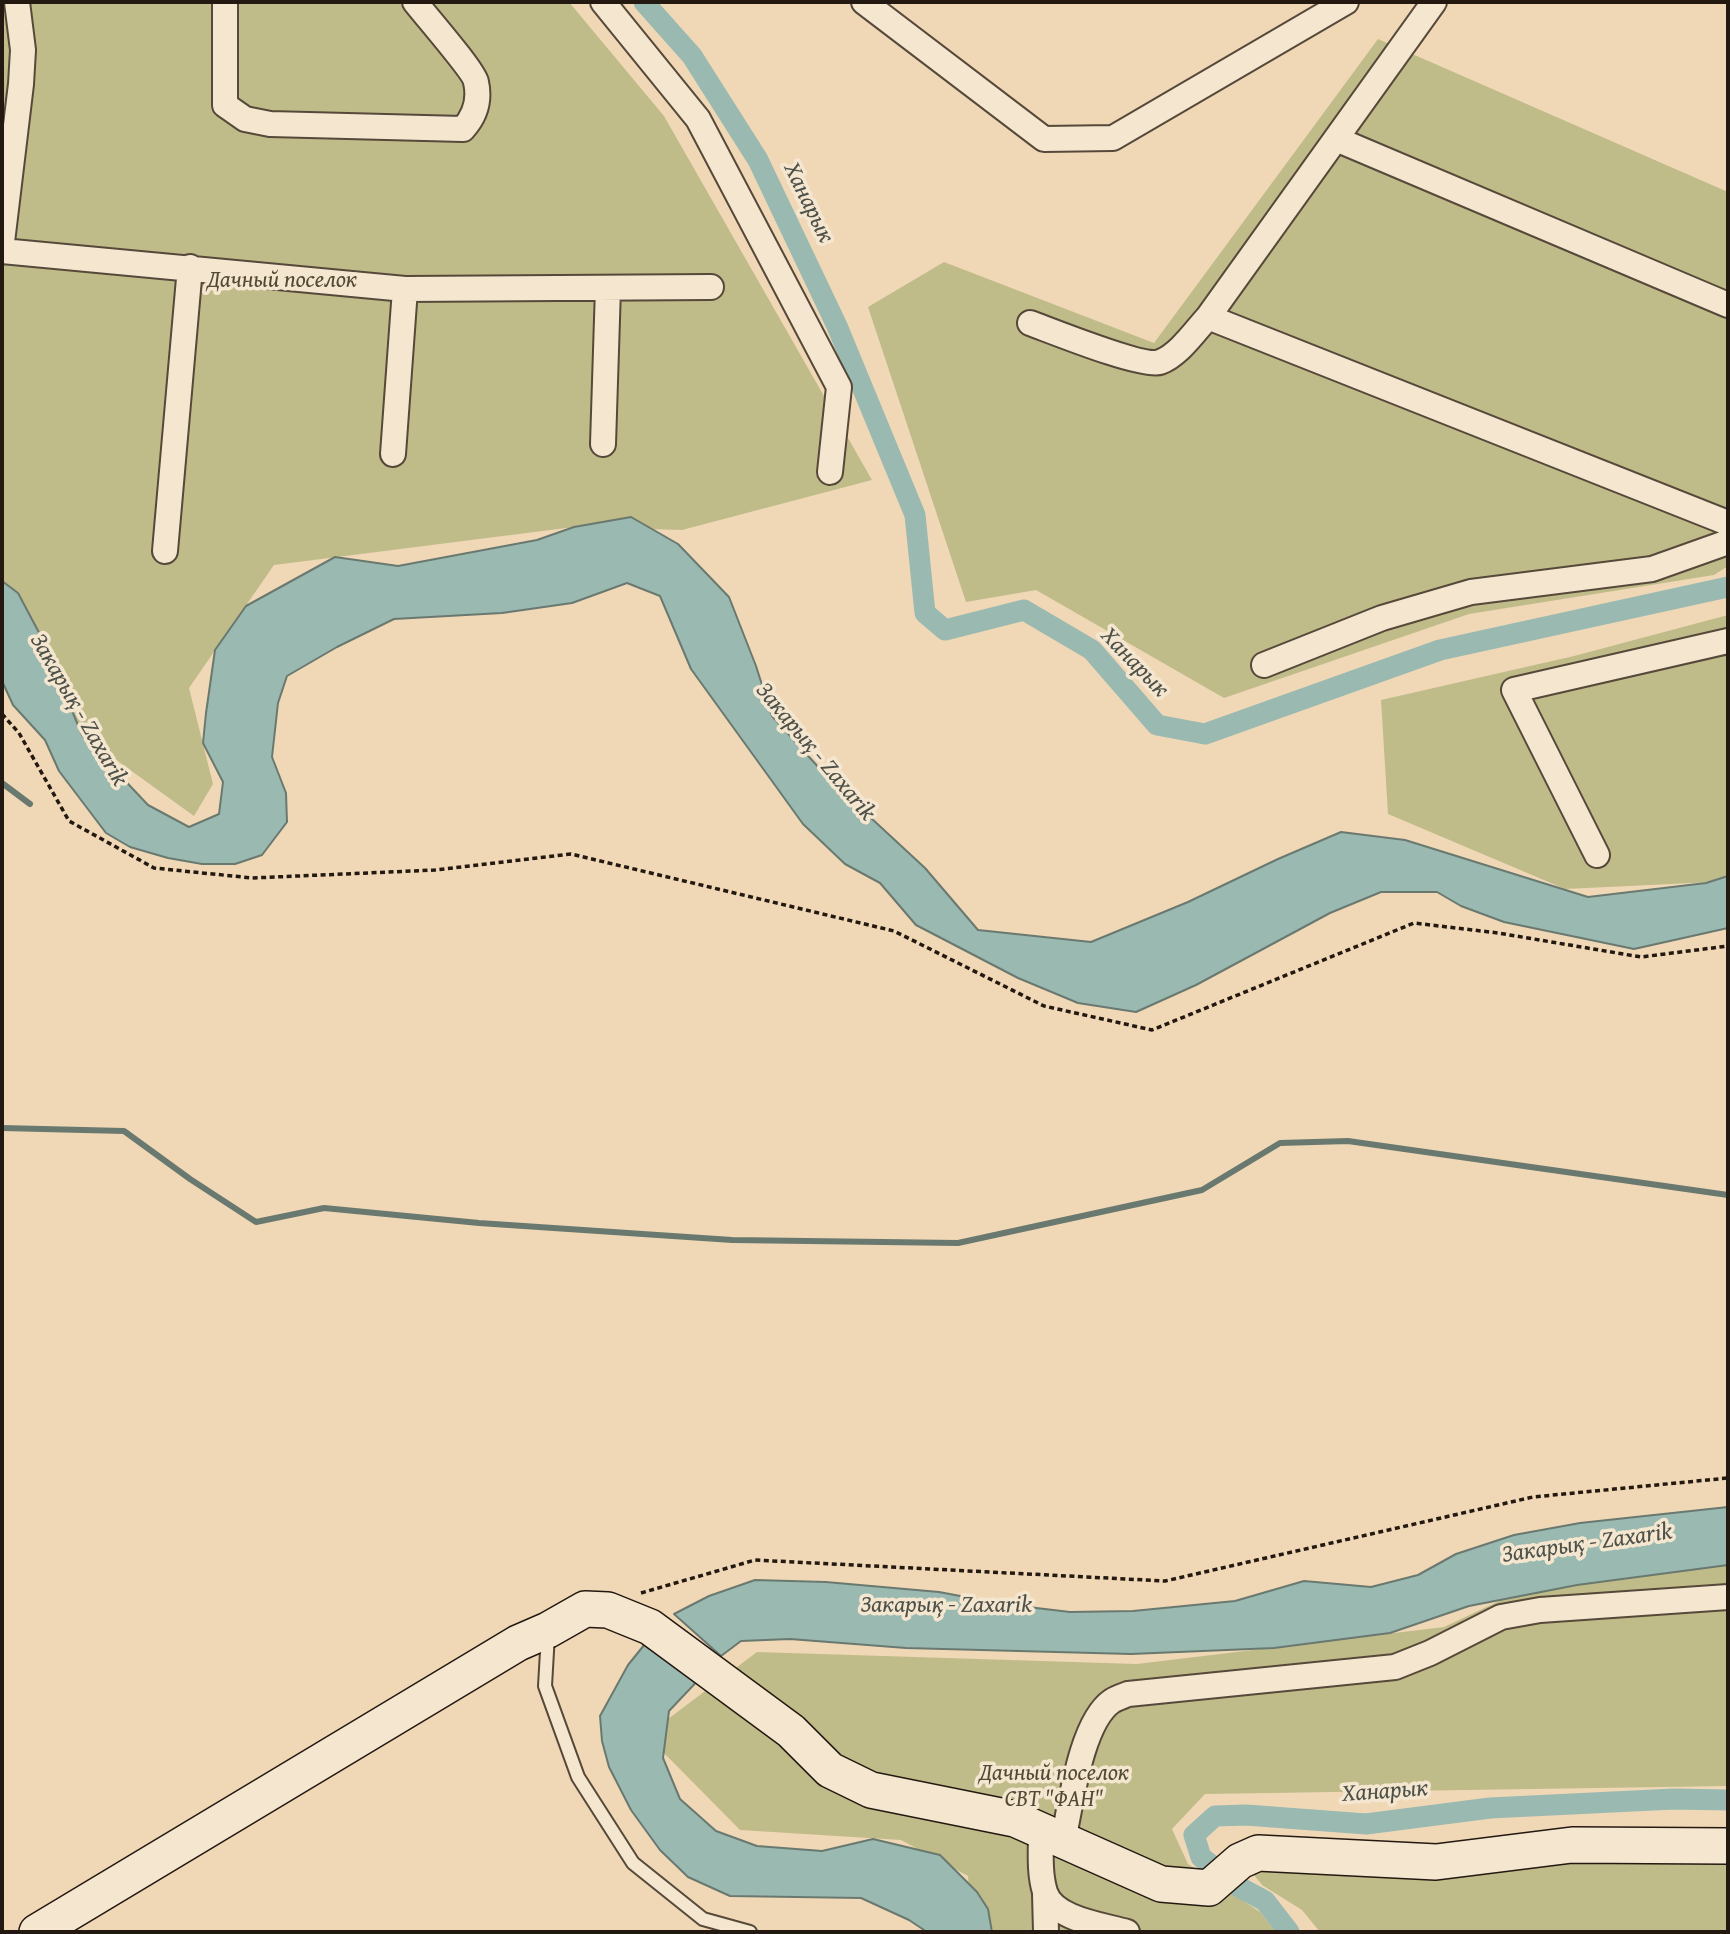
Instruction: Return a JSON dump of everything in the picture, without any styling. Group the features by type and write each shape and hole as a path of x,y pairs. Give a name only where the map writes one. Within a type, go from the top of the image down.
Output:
{"street":[{"path":"2,242 6,172 21,84 12,48 17,2"},
{"path":"225,2 225,105 245,119 270,124 463,129 472,118 477,104 476,80 415,2"},
{"path":"603,2 698,119 839,387 830,472"},
{"path":"864,2 1044,139 1114,138 1346,2"},
{"path":"1030,323 1139,361 1159,363 1177,350 1208,317 1434,2"},
{"path":"1336,139 1728,305"},
{"path":"2,251 405,289 711,287"},
{"path":"165,551 190,267"},
{"path":"603,444 608,288"},
{"path":"393,454 405,289"},
{"path":"1208,317 1728,523"},
{"path":"1264,665 1382,618 1471,592 1652,569 1728,542"},
{"path":"1597,855 1514,690 1728,641"},
{"path":"1046,1932 1042,1867 1086,1739 1098,1716 1111,1702 1128,1694 1395,1667 1430,1653 1502,1617 1540,1610 1728,1597"},
{"path":"37,1932 518,1643 585,1609 608,1610 650,1627 791,1731 830,1770 871,1790 1014,1819 1161,1884 1209,1888 1240,1861 1258,1853 1436,1862 1573,1845 1728,1846"},
{"path":"1045,1894 1058,1910 1076,1918 1127,1932"}],"lane":[{"path":"548,1630 545,1686 578,1777 633,1863 704,1919 750,1932"}],"path":[{"path":"2,714 19,733 69,821 154,868 252,878 436,870 571,854 894,931 1044,1006 1152,1030 1415,923 1498,933 1641,957 1728,946"},
{"path":"608,1610 634,1595 755,1560 1165,1581 1533,1497 1728,1478"}],"green space":[{"name":"Дачный поселок","path":"2,2 569,2 664,116 872,480 682,530 574,527 274,565 189,688 213,784 194,816 69,726 2,589"},
{"path":"1378,39 1728,192 1728,566 1714,575 1469,614 1224,698 1036,590 966,602 868,307 944,262 1154,343"},
{"path":"1728,615 1728,877 1714,882 1565,889 1388,814 1381,700 1574,656"},
{"name":"Дачный поселок СВТ \"ФАН\"","path":"1728,1565 1728,1786 1205,1794 1172,1829 1188,1864 1260,1912 1276,1932 972,1932 968,1876 901,1840 740,1830 662,1751 668,1719 757,1652 1137,1664 1444,1627 1516,1593"},
{"path":"1728,1832 1728,1932 1320,1932 1302,1910 1262,1885 1232,1848 1429,1852 1495,1836"}],"water":[{"path":"631,517 678,544 729,597 772,716 830,780 925,868 978,930 1091,942 1188,902 1341,832 1405,840 1588,897 1706,883 1728,876 1728,928 1634,949 1504,922 1461,906 1437,892 1381,892 1330,913 1196,985 1136,1012 1078,1003 1018,978 916,925 880,883 845,864 803,824 691,669 660,596 627,583 572,603 502,613 394,619 287,676 278,703 272,757 286,793 287,822 262,855 235,864 202,864 168,858 130,847 106,833 59,771 45,740 13,705 2,681 2,581 18,593 44,642 82,735 148,805 189,827 219,814 223,782 203,743 206,713 215,650 246,606 335,557 398,566 537,540 574,527"},
{"name":"Закарық - Zaxarik","path":"1728,1507 1728,1565 1577,1585 1469,1606 1390,1633 1274,1648 1131,1654 906,1648 790,1639 741,1641 721,1656 674,1614 709,1596 755,1580 826,1582 939,1592 1003,1604 1070,1612 1133,1611 1235,1601 1304,1581 1371,1587 1418,1575 1456,1554 1514,1535 1580,1523"},
{"path":"653,1634 703,1675 669,1711 663,1758 680,1799 716,1831 757,1846 822,1851 873,1839 940,1855 977,1892 988,1909 992,1932 927,1932 909,1920 861,1898 730,1896 688,1877 660,1850 631,1810 609,1767 602,1741 600,1716 628,1665"}],"waterway":[{"name":"Ханарык","path":"644,2 692,56 758,160 837,326 915,515 925,613 945,630 1024,610 1092,650 1157,725 1205,734 1440,650 1728,587"},
{"path":"2,783 30,804"},
{"path":"2,1128 124,1131 256,1222 324,1208 479,1223 732,1240 958,1243 1202,1190 1280,1143 1348,1141 1728,1195"},
{"name":"Ханарык","path":"1289,1932 1265,1901 1239,1887 1201,1857 1194,1835 1215,1816 1246,1815 1366,1824 1490,1808 1674,1799 1728,1800"}]}
